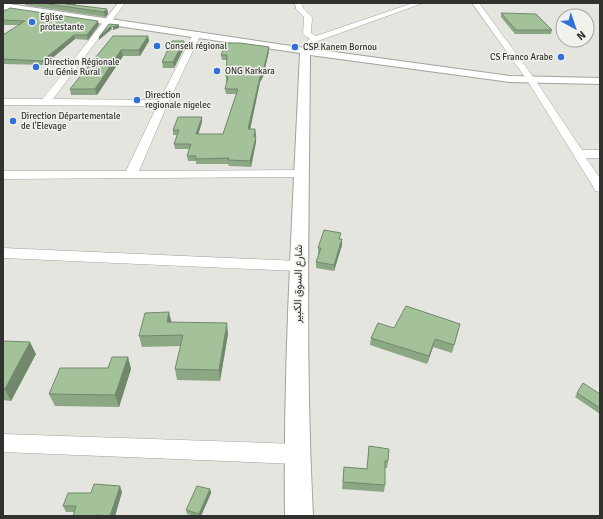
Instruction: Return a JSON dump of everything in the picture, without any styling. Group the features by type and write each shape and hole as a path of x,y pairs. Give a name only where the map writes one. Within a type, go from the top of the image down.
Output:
{"street":[{"path":"44,103 122,3"},
{"path":"298,3 300,9 308,17 307,34 310,45"},
{"path":"310,45 420,3"},
{"path":"475,3 531,80 600,188"},
{"path":"3,6 197,34 310,45 531,80 600,81"},
{"path":"131,174 163,103 197,34"},
{"name":"شارع السوق الكبير","path":"299,516 297,454 298,266 310,45"},
{"path":"3,102 163,103"},
{"path":"578,154 600,154"},
{"path":"3,175 302,174"},
{"path":"3,253 298,266"},
{"path":"3,443 297,454"}],"building":[{"path":"41,3 68,3 66,4 107,9 104,12"},
{"path":"10,8 98,21 87,35 74,35 42,61 3,59 3,35 25,21 3,20 3,12"},
{"path":"501,13 536,14 552,30 516,30"},
{"path":"109,24 119,25 113,27 111,26 99,37"},
{"path":"113,36 148,36 139,50 121,50 95,89 70,89"},
{"path":"172,41 184,41 173,62 162,62"},
{"path":"226,43 240,43 269,47 263,72 260,77 248,129 255,129 254,137 256,137 250,161 228,160 229,158 195,159 196,156 187,156 191,144 174,144 179,130 173,130 178,117 202,117 196,134 223,134 238,89 225,89 228,77 226,77 227,55 221,55"},
{"path":"324,230 341,233 339,239 342,239 334,265 316,262 321,248 318,248"},
{"path":"406,306 460,324 454,345 435,339 429,356 371,338 378,323 394,328"},
{"path":"169,312 167,322 227,323 219,370 175,369 183,335 139,336 145,313"},
{"path":"3,341 30,342 5,389 3,388"},
{"path":"112,357 128,357 115,395 49,394 60,368 108,368"},
{"path":"583,383 600,394 600,408 577,393"},
{"path":"369,446 389,449 388,461 385,461 385,485 343,482 344,467 367,469"},
{"path":"94,484 120,486 110,516 73,516 76,506 63,506 68,493 91,493"},
{"path":"197,486 210,489 199,514 186,510"}],"place":[{"name":"Eglise protestante","path":"32,22"},
{"name":"Conseil régional","path":"157,46"},
{"name":"CSP Kanem Bornou","path":"295,47"},
{"name":"CS Franco Arabe","path":"561,57"},
{"name":"Direction Régionale du Génie Rural","path":"36,67"},
{"name":"ONG Karkara","path":"217,71"},
{"name":"Direction regionale nigelec","path":"137,100"},
{"name":"Direction Départementale de l'Elevage","path":"13,121"}]}
